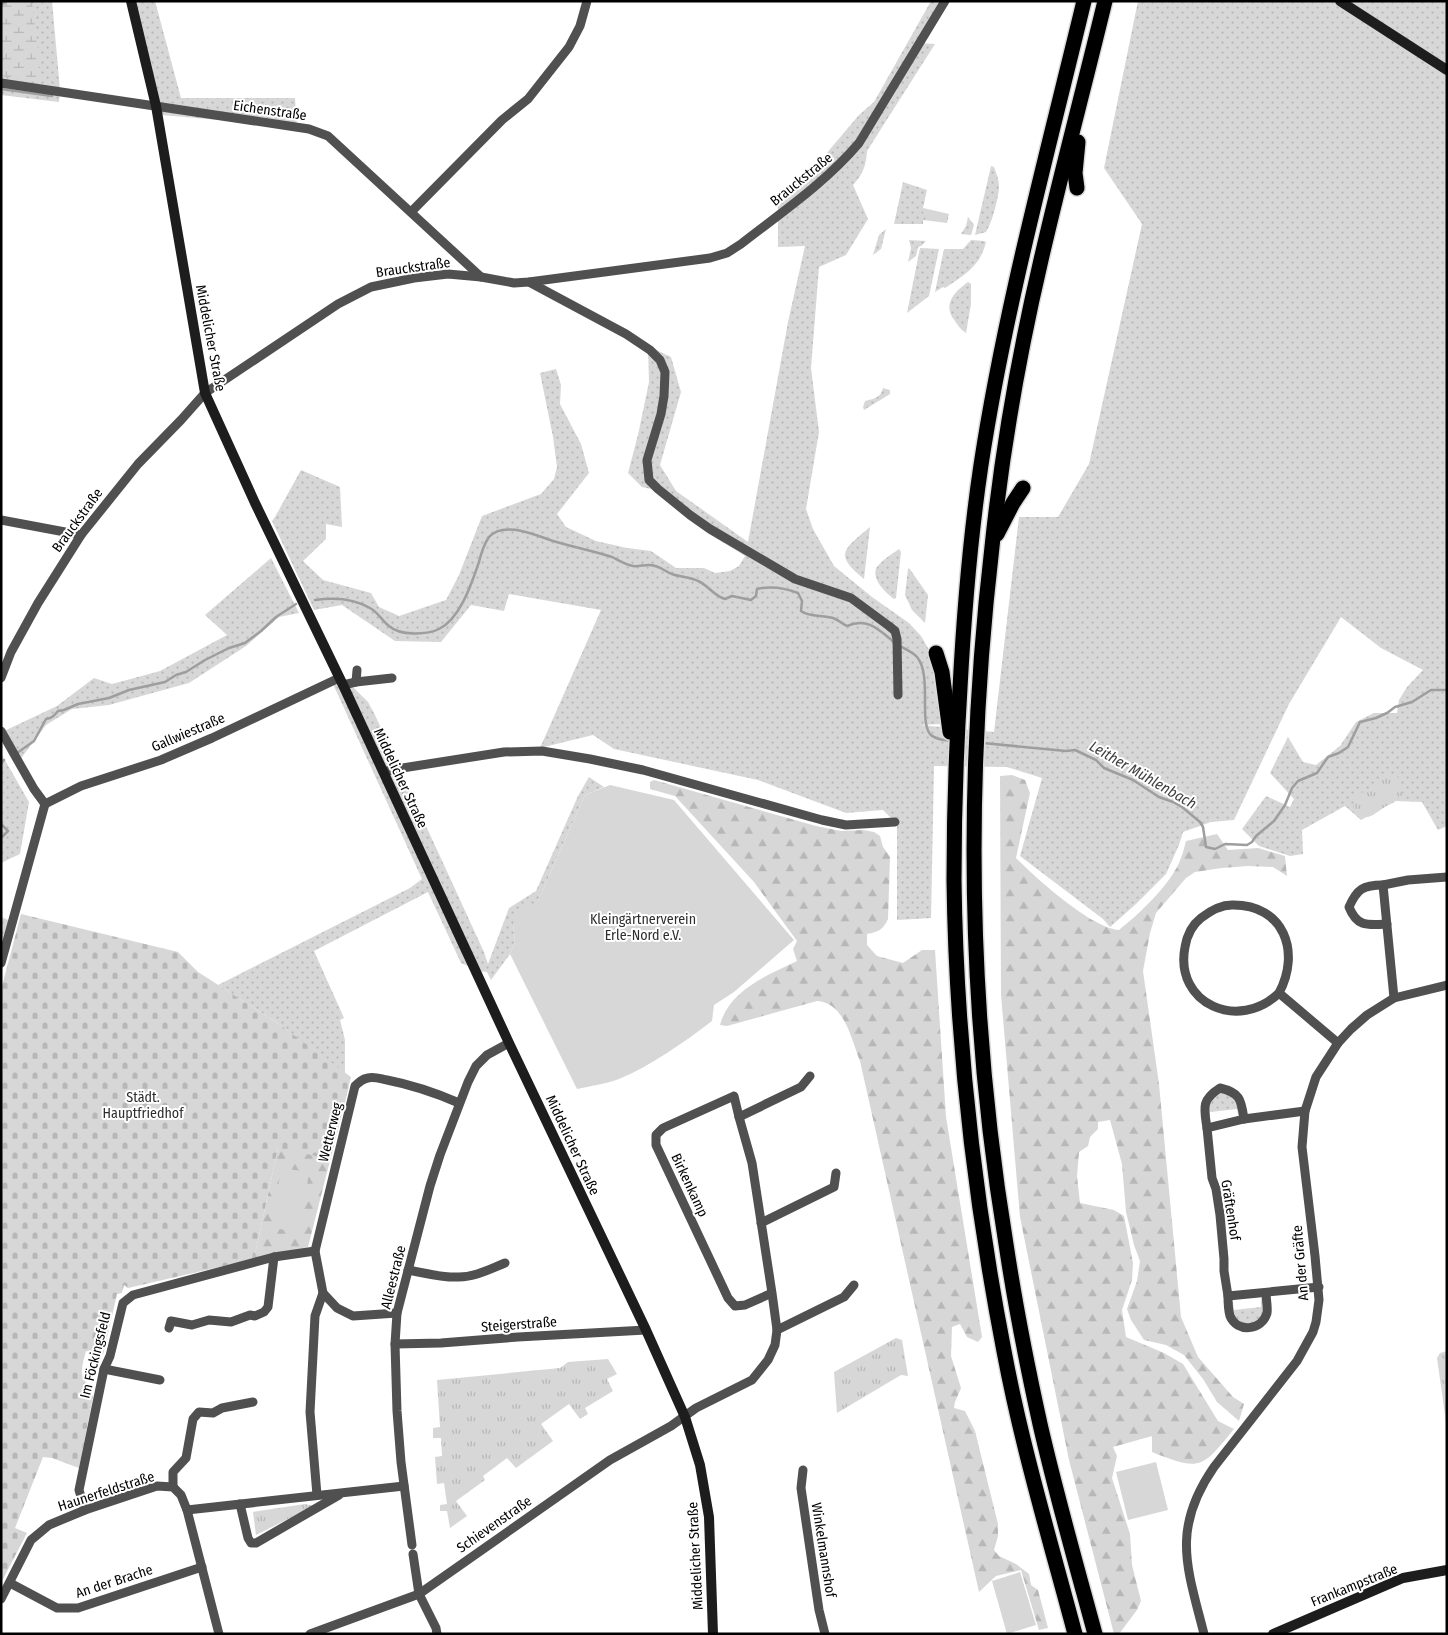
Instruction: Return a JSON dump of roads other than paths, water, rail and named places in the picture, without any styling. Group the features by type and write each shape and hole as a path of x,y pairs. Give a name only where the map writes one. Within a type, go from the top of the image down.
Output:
{"highway":[{"path":"1075,1634 1027,1454 1004,1353 976,1175 966,1094 956,952 954,729 971,542 996,377 1022,258 1084,1"},
{"path":"1095,1634 1038,1414 1006,1244 994,1160 985,1093 978,1001 975,777 983,631 992,544 1020,362 1041,262 1105,1"},
{"path":"1077,188 1076,173 1080,104"},
{"path":"992,544 1023,488"},
{"path":"936,653 954,729"}],"street":[{"name":"Middelicher Straße","path":"131,1 156,106 205,393 509,1043 646,1330 685,1417 700,1465 709,1517 713,1634"},
{"path":"410,212 502,120 528,99 569,47 580,26 587,1"},
{"name":"Brauckstraße","path":"1,678 11,652 81,535 138,464 205,393 338,304 371,287 414,278 448,274 481,276 514,283 529,282 710,258 727,253 828,177 844,161 858,143 945,1"},
{"path":"1340,1 1447,70"},
{"name":"Eichenstraße","path":"1,83 309,129 328,136 481,276"},
{"path":"529,282 626,334 650,350 660,360 665,372 664,396 661,414 647,460 649,480 690,516 710,529 795,579 850,598 895,631 898,696"},
{"path":"1,520 81,535"},
{"path":"356,682 357,670"},
{"path":"341,682 392,678"},
{"name":"Gallwiestraße","path":"45,804 81,786 161,760 341,682"},
{"path":"1,731 34,789 45,804 1,963"},
{"path":"383,772 396,768 504,752 542,751 643,770 846,825 895,822"},
{"path":"1386,924 1366,925 1354,918 1349,907 1355,894 1368,885 1383,885 1408,880 1447,877"},
{"path":"1383,885 1394,998"},
{"path":"1231,904 1258,909 1277,923 1282,929 1289,948 1286,982 1279,993 1273,1000 1246,1012 1227,1011 1208,1004 1198,995 1189,984 1184,973 1182,961 1190,930 1198,920 1219,907 1231,904"},
{"name":"An der Gräfte","path":"1204,1634 1186,1557 1187,1525 1194,1503 1202,1485 1214,1467 1306,1347 1316,1322 1319,1287 1302,1147 1305,1111 1316,1077 1338,1043 1367,1015 1394,998 1447,986"},
{"path":"1279,993 1338,1043"},
{"name":"Alleestraße","path":"437,1634 436,1628 419,1594 404,1486 396,1411 394,1344 397,1313 430,1186 468,1082 476,1066 487,1055 509,1043"},
{"path":"739,1117 801,1087 810,1076"},
{"name":"Wetterweg","path":"323,1293 314,1251 355,1086 368,1077 377,1078 409,1085 460,1103"},
{"name":"Gräftenhof","path":"1244,1119 1241,1102 1237,1095 1230,1090 1220,1088 1208,1096 1204,1107 1212,1178 1216,1189 1220,1215 1228,1304 1231,1317 1237,1325 1247,1328 1257,1326 1263,1321 1267,1312 1266,1293"},
{"name":"Birkenkamp","path":"685,1417 696,1408 752,1380 768,1360 775,1345 777,1330 772,1293 752,1163 734,1096 664,1128 656,1135 656,1145 728,1298 735,1306 745,1305 772,1293"},
{"path":"1207,1128 1244,1119 1305,1111"},
{"path":"761,1223 834,1187 836,1173"},
{"name":"Im Föckingsfeld","path":"85,1510 79,1490 104,1369 112,1348 122,1303 133,1295 274,1257 314,1251"},
{"path":"169,1328 171,1320 192,1325 209,1320 232,1322 264,1312 268,1307 274,1257"},
{"path":"408,1270 461,1277 478,1274 505,1263"},
{"path":"777,1330 844,1297 854,1285"},
{"path":"1228,1296 1319,1287"},
{"path":"317,1495 311,1429 311,1403 315,1316 323,1293 337,1308 353,1316 397,1313"},
{"name":"Steigerstraße","path":"394,1344 441,1343 646,1330"},
{"path":"104,1369 160,1380"},
{"name":"Haunerfeldstraße","path":"173,1487 173,1472 186,1458 193,1419 199,1412 213,1413 222,1408 253,1402"},
{"name":"Schievenstraße","path":"310,1634 419,1594 610,1460 685,1417"},
{"name":"Winkelmannshof","path":"803,1470 801,1488 825,1634"},
{"name":"Haunerfeldstraße","path":"1,1599 31,1540 49,1525 85,1510 157,1486 173,1487 181,1494 187,1510 219,1634"},
{"path":"187,1510 404,1486"},
{"path":"240,1504 248,1538 251,1543 256,1543 344,1492"},
{"name":"An der Brache","path":"10,1583 57,1608 78,1608 202,1567"},
{"name":"Frankampstraße","path":"1274,1634 1403,1578 1447,1570"}],"waterway":[{"path":"1,5 7,1"},
{"path":"1,89 52,96"},
{"name":"Leither Mühlenbach","path":"315,600 337,599 357,602 373,610 389,626 400,632 414,634 434,631 447,624 454,617 465,599 489,537 495,532 512,529 612,557 630,565 657,567 672,574 698,581 725,599 732,596 751,600 756,596 757,589 762,588 778,588 793,591 798,593 802,601 801,611 804,613 833,618 847,626 861,623 867,624 878,629 894,642"},
{"name":"Leither Mühlenbach","path":"17,753 34,741 46,719 58,711 78,704 109,698 129,690 165,682 229,648 245,643 276,617 296,604"},
{"name":"Leither Mühlenbach","path":"900,646 915,655 921,665 925,686 925,719 930,734 937,739 952,741"},
{"name":"Leither Mühlenbach","path":"983,743 1066,751 1075,750 1096,760 1104,768 1133,780 1159,797 1182,807 1200,822 1203,827 1206,847 1215,849 1225,844 1247,845 1252,842 1256,836 1274,821 1285,805 1292,788 1298,781 1317,773 1328,757 1348,747 1360,722 1376,718 1395,707 1412,702 1431,690 1447,690"},
{"name":"Leither Mühlenbach","path":"1,763 4,760"},
{"path":"1,824 8,831 1,838"}],"park label":[{"name":"Kleingärtnerverein Erle-Nord e.V.","path":"643,928"},
{"name":"Städt. Hauptfriedhof","path":"143,1106"}]}
